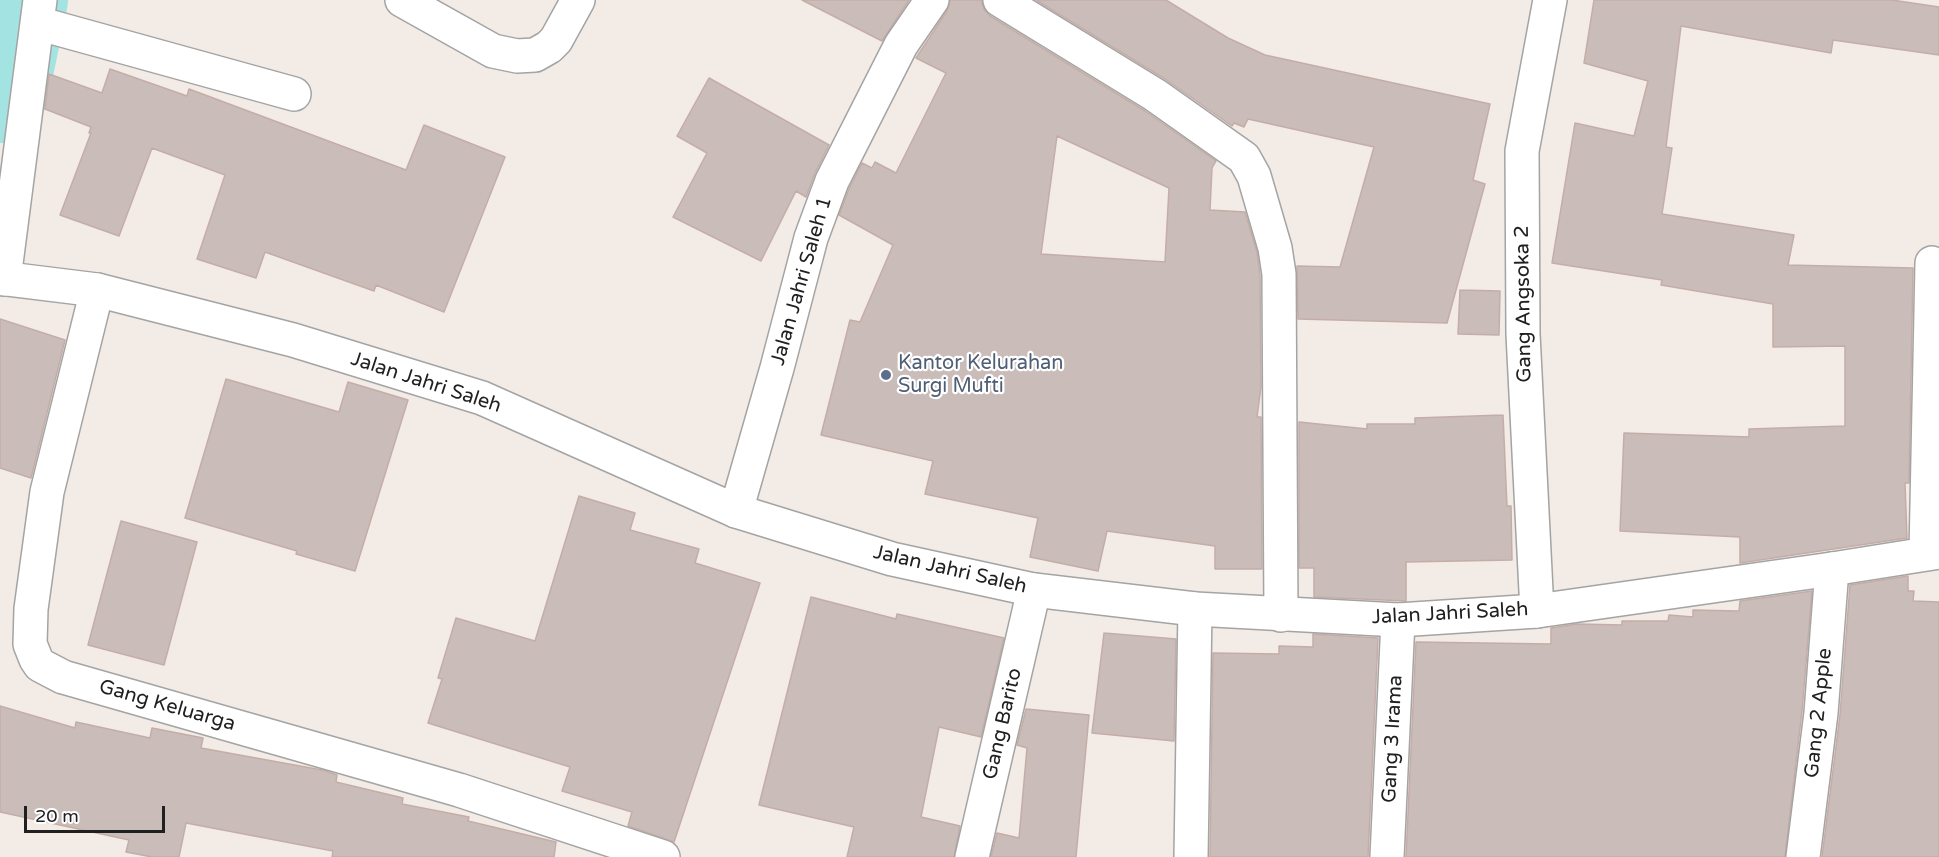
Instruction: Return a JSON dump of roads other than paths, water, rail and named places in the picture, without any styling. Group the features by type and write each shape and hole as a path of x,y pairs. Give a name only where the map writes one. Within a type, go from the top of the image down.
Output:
{"street":[{"path":"402,0 493,51 517,56 535,55 549,47 556,40 578,0"},
{"name":"Jalan Jahri Saleh 1","path":"736,511 811,238 832,181 901,45 932,0"},
{"path":"1000,0 1155,95 1244,158 1254,176 1275,248 1279,274 1281,615"},
{"name":"Gang Angsoka 2","path":"1537,611 1523,334 1522,151 1550,0"},
{"path":"2,279 39,11 294,94"},
{"path":"1932,263 1933,553"},
{"name":"Jalan Jahri Saleh","path":"2,279 97,290 293,340 482,398 736,511 892,559 1034,590 1195,609 1398,620 1537,611 1933,553"},
{"name":"Gang Keluarga","path":"97,290 45,503 31,609 30,644 40,665 63,677 459,790 663,857"},
{"name":"Gang 2 Apple","path":"1803,857 1821,713 1832,569"},
{"name":"Gang Barito","path":"972,857 1034,590"},
{"path":"1191,857 1195,609"},
{"name":"Gang 3 Irama","path":"1387,857 1398,620"}],"waterway":[{"path":"0,100 6,91 25,0"}],"place":[{"name":"Kantor Kelurahan Surgi Mufti","path":"886,375"}]}
